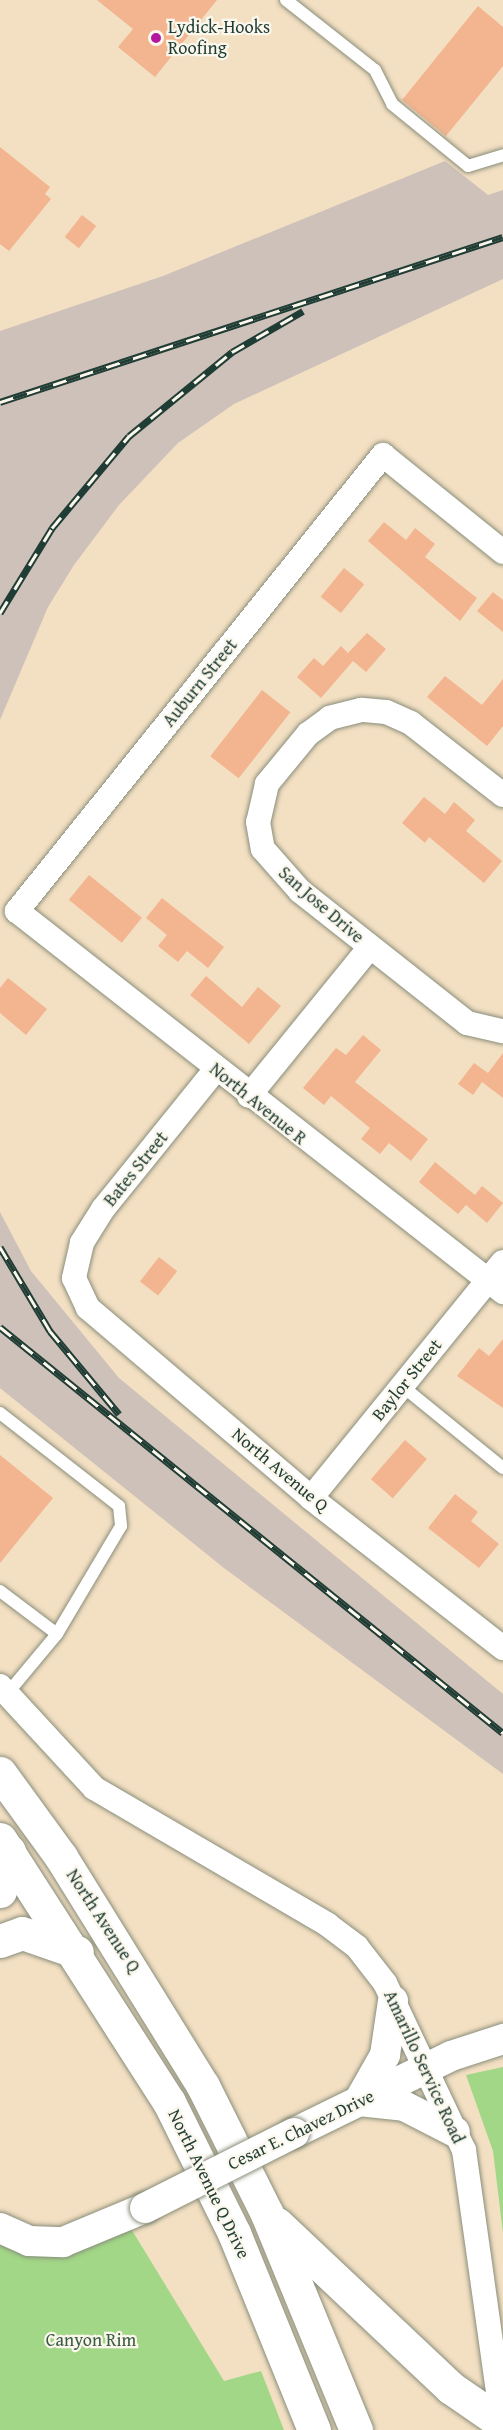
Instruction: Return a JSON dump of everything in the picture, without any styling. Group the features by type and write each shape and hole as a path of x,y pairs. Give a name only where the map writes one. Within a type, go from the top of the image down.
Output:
{"main road":[{"name":"North Avenue Q","path":"0,1773 142,1982"},
{"path":"0,1891 4,1845"},
{"path":"4,1845 77,1953"},
{"path":"0,1941 30,1934 77,1953"},
{"name":"North Avenue Q Drive","path":"77,1953 169,2102 224,2213 314,2430"},
{"name":"North Avenue Q Drive","path":"142,1982 203,2086 267,2214 291,2249 451,2388 503,2424"},
{"path":"291,2249 356,2430"}],"street":[{"name":"Auburn Street","path":"17,911 383,455 503,552"},
{"name":"San Jose Drive","path":"501,790 411,723 386,712 361,710 330,718 308,734 267,784 258,822 263,849 300,891 467,1023 503,1030"},
{"name":"North Avenue R","path":"17,911 249,1096 498,1278"},
{"path":"249,1096 370,947"},
{"name":"Bates Street","path":"74,1278 82,1243 103,1209 216,1069"},
{"name":"North Avenue Q","path":"74,1278 88,1308 311,1498 503,1648"},
{"name":"Baylor Street","path":"311,1498 402,1386 498,1278"},
{"name":"Amarillo Service Road","path":"4,1690 94,1788 328,1925 357,1947 393,2001 455,2132 472,2199 503,2424"},
{"path":"393,2001 385,2055 359,2101 404,2106 455,2132"},
{"name":"Cesar E. Chavez Drive","path":"0,2228 29,2241 63,2242 144,2208 426,2068 503,2039"}],"lane":[{"path":"286,0 375,70 392,104 468,166 503,155"},
{"path":"402,1386 503,1468"},
{"path":"0,1413 119,1506 121,1526 57,1634 4,1690"},
{"path":"0,1591 57,1634"}],"shaded area":[{"path":"445,161 488,195 503,190 503,279 234,404 178,443 119,505 74,565 48,607 0,720 0,331 163,276"},
{"path":"0,1212 31,1271 119,1378 503,1694 503,1774 224,1568 0,1388"}],"green space":[{"path":"503,2067 503,2233 493,2151 466,2075"},
{"name":"Canyon Rim","path":"130,2227 224,2381 261,2371 284,2430 0,2430 0,2242 55,2257"}],"building":[{"name":"Lydick-Hooks Roofing","path":"97,0 217,0 155,77 118,47 133,29"},
{"path":"478,6 503,27 503,66 446,136 402,100"},
{"path":"0,147 50,187 45,194 51,199 9,251 0,244"},
{"path":"82,215 96,226 79,248 65,237"},
{"path":"384,522 406,540 415,528 435,544 425,557 477,598 460,621 368,541"},
{"path":"344,568 364,584 341,613 321,597"},
{"path":"493,592 503,600 503,632 477,611"},
{"path":"367,633 386,649 366,672 353,661 321,698 297,677 314,658 323,666 341,646 348,653"},
{"path":"445,676 482,705 503,679 503,726 487,746 427,697"},
{"path":"262,690 290,712 239,778 210,756"},
{"path":"424,797 445,814 454,802 475,820 466,831 502,861 484,883 429,837 425,843 402,823"},
{"path":"89,875 142,918 122,943 69,900"},
{"path":"162,898 224,947 208,968 187,951 178,962 158,946 167,935 146,918"},
{"path":"206,976 242,1007 258,987 281,1006 249,1044 190,995"},
{"path":"8,978 47,1009 26,1035 0,1013 0,988"},
{"path":"363,1035 381,1050 355,1082 428,1139 411,1161 389,1143 380,1154 361,1139 370,1128 331,1096 324,1105 303,1088 336,1048 346,1055"},
{"path":"503,1053 503,1098 482,1082 473,1095 458,1084 474,1063 488,1073"},
{"path":"435,1162 475,1195 482,1186 503,1203 487,1223 466,1205 458,1214 419,1182"},
{"path":"159,1257 177,1271 158,1296 140,1281"},
{"path":"503,1339 503,1408 457,1376 479,1348 489,1356"},
{"path":"405,1440 427,1459 393,1498 371,1479"},
{"path":"0,1455 53,1498 0,1563"},
{"path":"455,1494 478,1512 471,1521 499,1544 479,1568 428,1528"}],"railway":[{"path":"0,402 503,237"},
{"path":"0,613 52,528 129,436 232,352 303,311"},
{"path":"0,1247 50,1331 119,1414"},
{"path":"0,1327 503,1733"}],"place":[{"name":"Lydick-Hooks Roofing","path":"156,38"}]}
